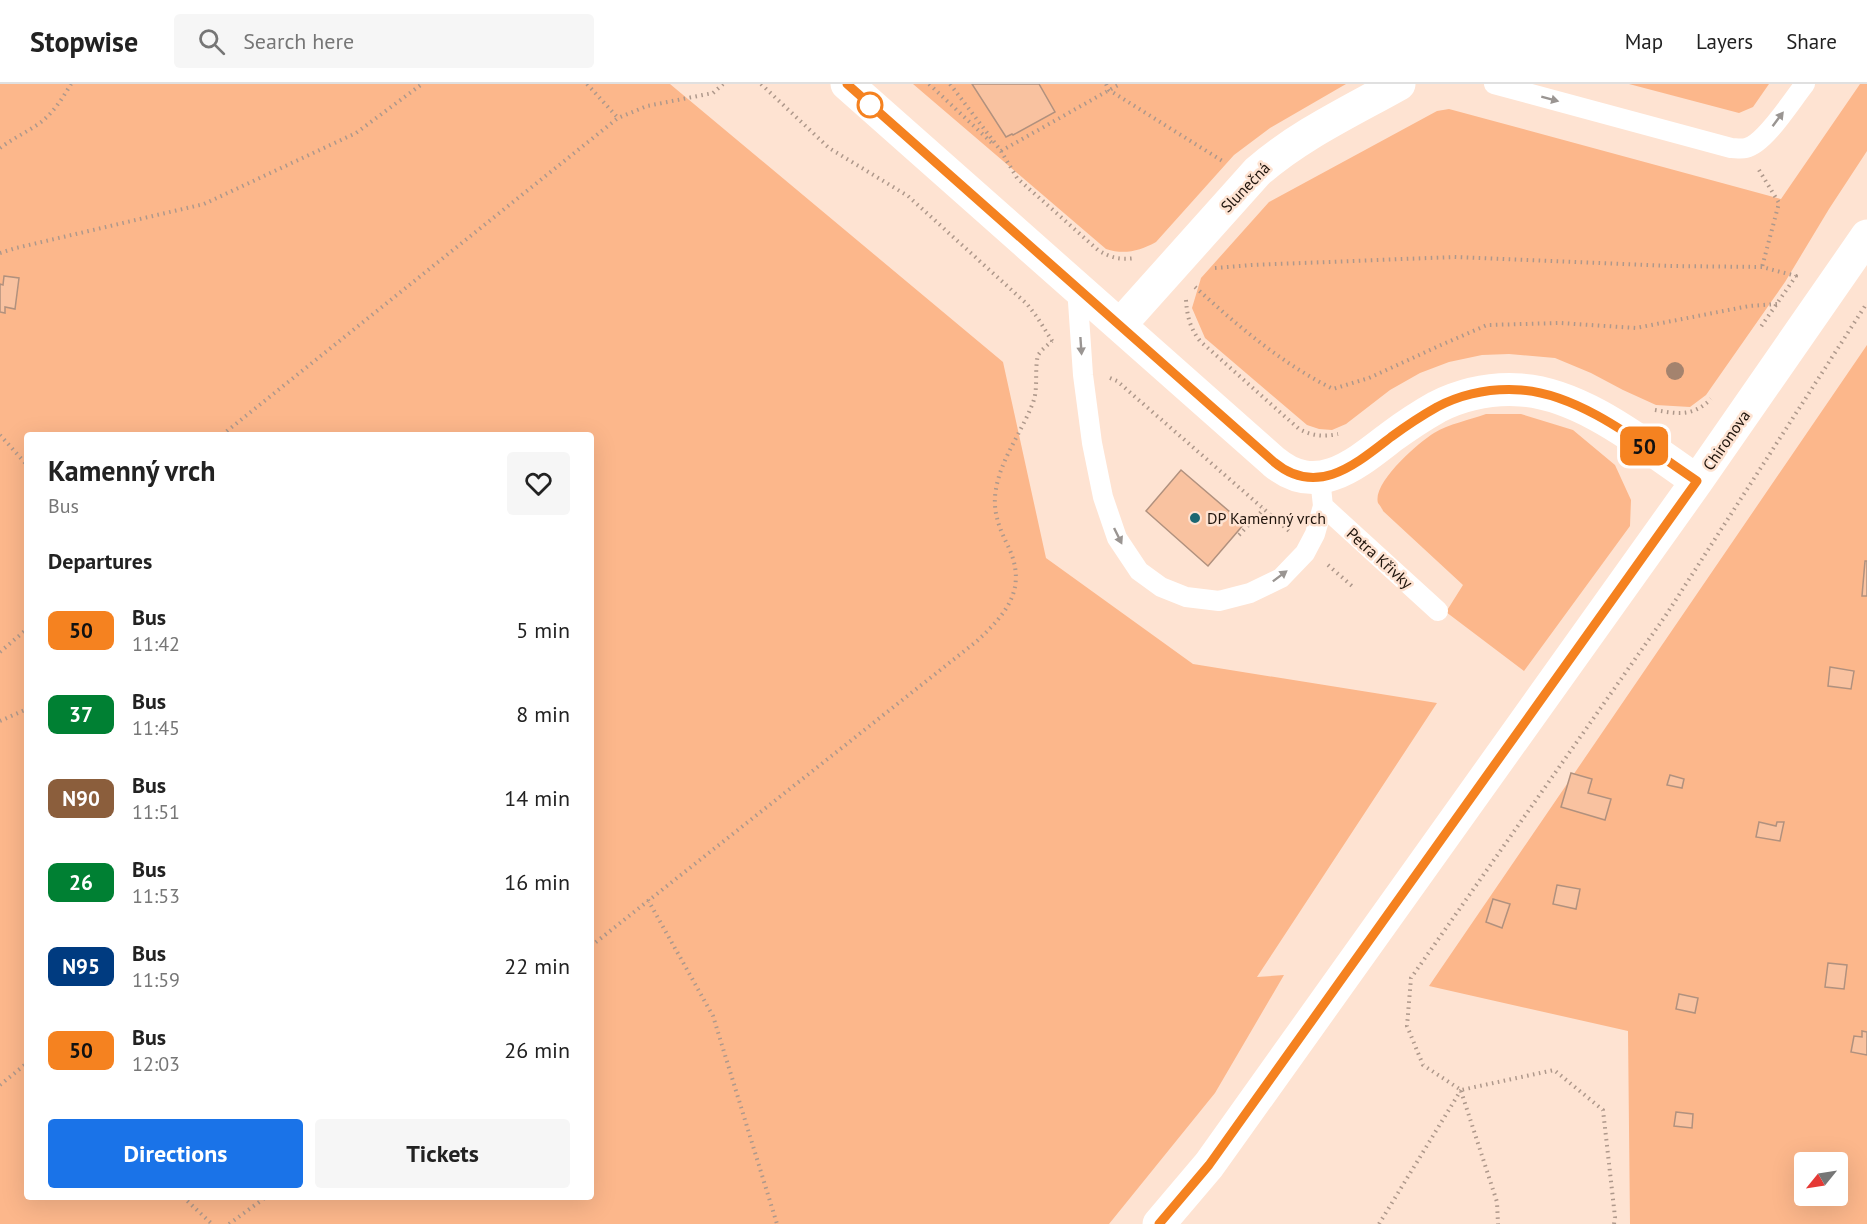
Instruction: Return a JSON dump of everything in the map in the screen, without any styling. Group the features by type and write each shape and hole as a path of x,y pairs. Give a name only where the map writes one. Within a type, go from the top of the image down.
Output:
{"street":[{"path":"847,84 1281,468 1305,477 1321,492 1336,474 1351,466 1410,423 1444,404 1476,393 1507,390 1538,392 1572,403 1625,433 1697,481"},
{"name":"Slunečná","path":"1120,325 1257,172 1298,140 1399,84"},
{"name":"Chironova","path":"1159,1224 1209,1165 1697,481 1867,236"}],"lane":[{"path":"1494,84 1731,148 1745,148 1755,144 1769,132 1804,84"},
{"path":"1077,287 1082,366 1092,443 1103,497 1117,538 1139,571 1161,587 1186,597 1219,600 1250,593 1281,578 1308,548 1315,534 1321,492"},
{"name":"Petra Křivky","path":"1321,492 1438,611"}],"path":[{"path":"0,148 12,138 38,124 59,105 71,84"},
{"path":"0,254 27,245 204,204 356,133 422,84"},
{"path":"587,84 618,118"},
{"path":"226,432 618,118 646,106 713,93 723,84"},
{"path":"761,84 829,148 908,196 1027,304 1053,341 1060,357 1117,381 1352,586"},
{"path":"929,84 1001,151"},
{"path":"950,84 1001,151 1017,178 1098,250 1112,258 1123,260 1140,258"},
{"path":"1106,84 1109,90 1231,166"},
{"path":"1001,151 1120,84"},
{"path":"1745,148 1779,203 1762,267"},
{"path":"1210,269 1252,265 1454,257 1671,266 1762,267 1796,276"},
{"path":"1190,282 1243,331 1306,375 1333,389 1369,378 1487,326 1560,324 1635,327 1749,306 1777,304"},
{"path":"1498,1224 1497,1202 1461,1090 1423,1065 1407,1026 1411,978 1666,615 1867,303"},
{"path":"594,944 977,641 1005,612 1012,600 1016,579 1015,563 999,528 995,511 995,491 1000,472 1034,403 1038,356 1053,341"},
{"path":"0,435 24,462"},
{"path":"1239,536 1263,509"},
{"path":"0,652 24,631"},
{"path":"0,721 24,710"},
{"path":"648,900 713,1016 777,1224"},
{"path":"0,1085 24,1065"},
{"path":"1379,1224 1461,1090 1554,1070 1603,1110 1614,1224"},
{"path":"186,1200 212,1224"},
{"path":"229,1224 262,1200"}],"shaded area":[{"path":"0,84 670,84 1003,362 1046,558 1193,664 1437,703 1257,977 1284,975 1215,1093 1109,1224 0,1224"},
{"path":"913,84 1346,84 1270,128 1234,155 1156,242 1138,250 1126,252 1106,249"},
{"path":"1629,84 1769,84 1753,107 1739,113"},
{"path":"1860,84 1867,84 1867,151 1785,282 1706,395 1690,407 1656,405 1555,358 1509,354 1482,355 1449,362 1420,373 1390,390 1346,424 1332,430 1319,429 1307,425 1205,338 1192,308 1201,278 1269,202 1437,111 1449,109 1781,199"},
{"path":"1867,345 1867,1224 1630,1224 1628,1031 1429,986"},
{"path":"1486,414 1521,414 1573,430 1615,465 1631,500 1630,526 1524,671 1446,612 1463,585 1383,511 1378,503 1382,485 1398,464 1418,445 1440,430"}],"building":[{"path":"972,84 1039,84 1055,112 1006,137"},
{"path":"4,276 19,278 15,309 5,307 5,313 0,312 0,284 3,285"},
{"name":"DP Kamenný vrch","path":"1181,470 1244,524 1208,566 1146,511"},
{"path":"1865,561 1867,561 1867,596 1862,596"},
{"path":"1830,667 1854,671 1851,689 1828,686"},
{"path":"1571,773 1592,779 1588,793 1611,799 1605,820 1561,807"},
{"path":"1670,775 1684,779 1682,788 1667,785"},
{"path":"1759,822 1776,826 1777,822 1784,822 1780,841 1756,837"},
{"path":"1557,885 1580,889 1576,909 1553,904"},
{"path":"1493,899 1510,904 1502,928 1486,922"},
{"path":"1828,963 1847,965 1844,989 1825,987"},
{"path":"1679,994 1698,998 1695,1013 1676,1009"},
{"path":"1862,1031 1867,1032 1867,1055 1851,1052 1854,1036 1862,1037"},
{"path":"1676,1112 1693,1114 1692,1128 1674,1126"}],"bus line":[{"name":"50","path":"847,84 1274,462 1293,474 1320,478 1336,474 1438,406 1476,393 1522,390 1554,396 1590,412 1697,481 1209,1165 1159,1224"}],"place":[{"name":"DP Kamenný vrch","path":"1195,518"}]}
